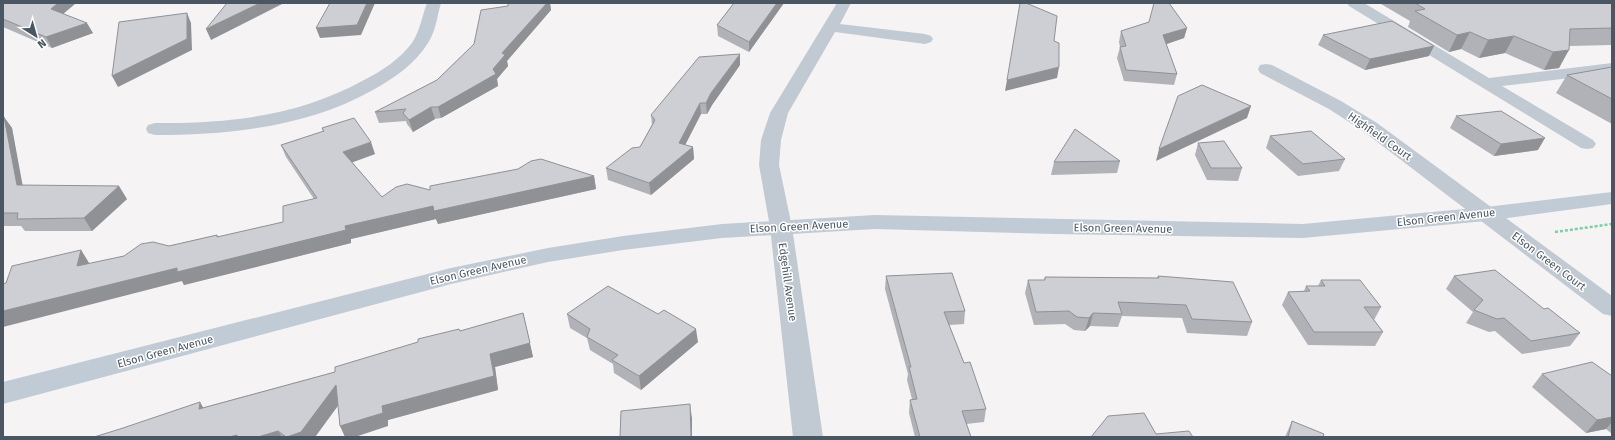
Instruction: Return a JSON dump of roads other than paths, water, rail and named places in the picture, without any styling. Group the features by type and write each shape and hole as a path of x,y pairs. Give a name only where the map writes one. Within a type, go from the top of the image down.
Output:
{"street":[{"path":"155,129 188,130 224,128 291,116 339,100 369,85 410,56 421,42 434,3"},
{"name":"Edgehill Avenue","path":"808,437 781,226 769,165 770,140 779,113 844,3"},
{"path":"829,27 925,39"},
{"name":"Highfield Court","path":"1266,69 1335,105 1370,126 1486,214"},
{"name":"Elson Green Avenue","path":"3,393 451,276 518,261 623,242 781,226 875,222 1063,228 1303,231 1486,214 1612,198"},
{"name":"Elson Green Court","path":"1486,214 1612,308"}],"lane":[{"path":"1354,3 1587,144"},
{"path":"1487,83 1599,68 1612,68"}]}
